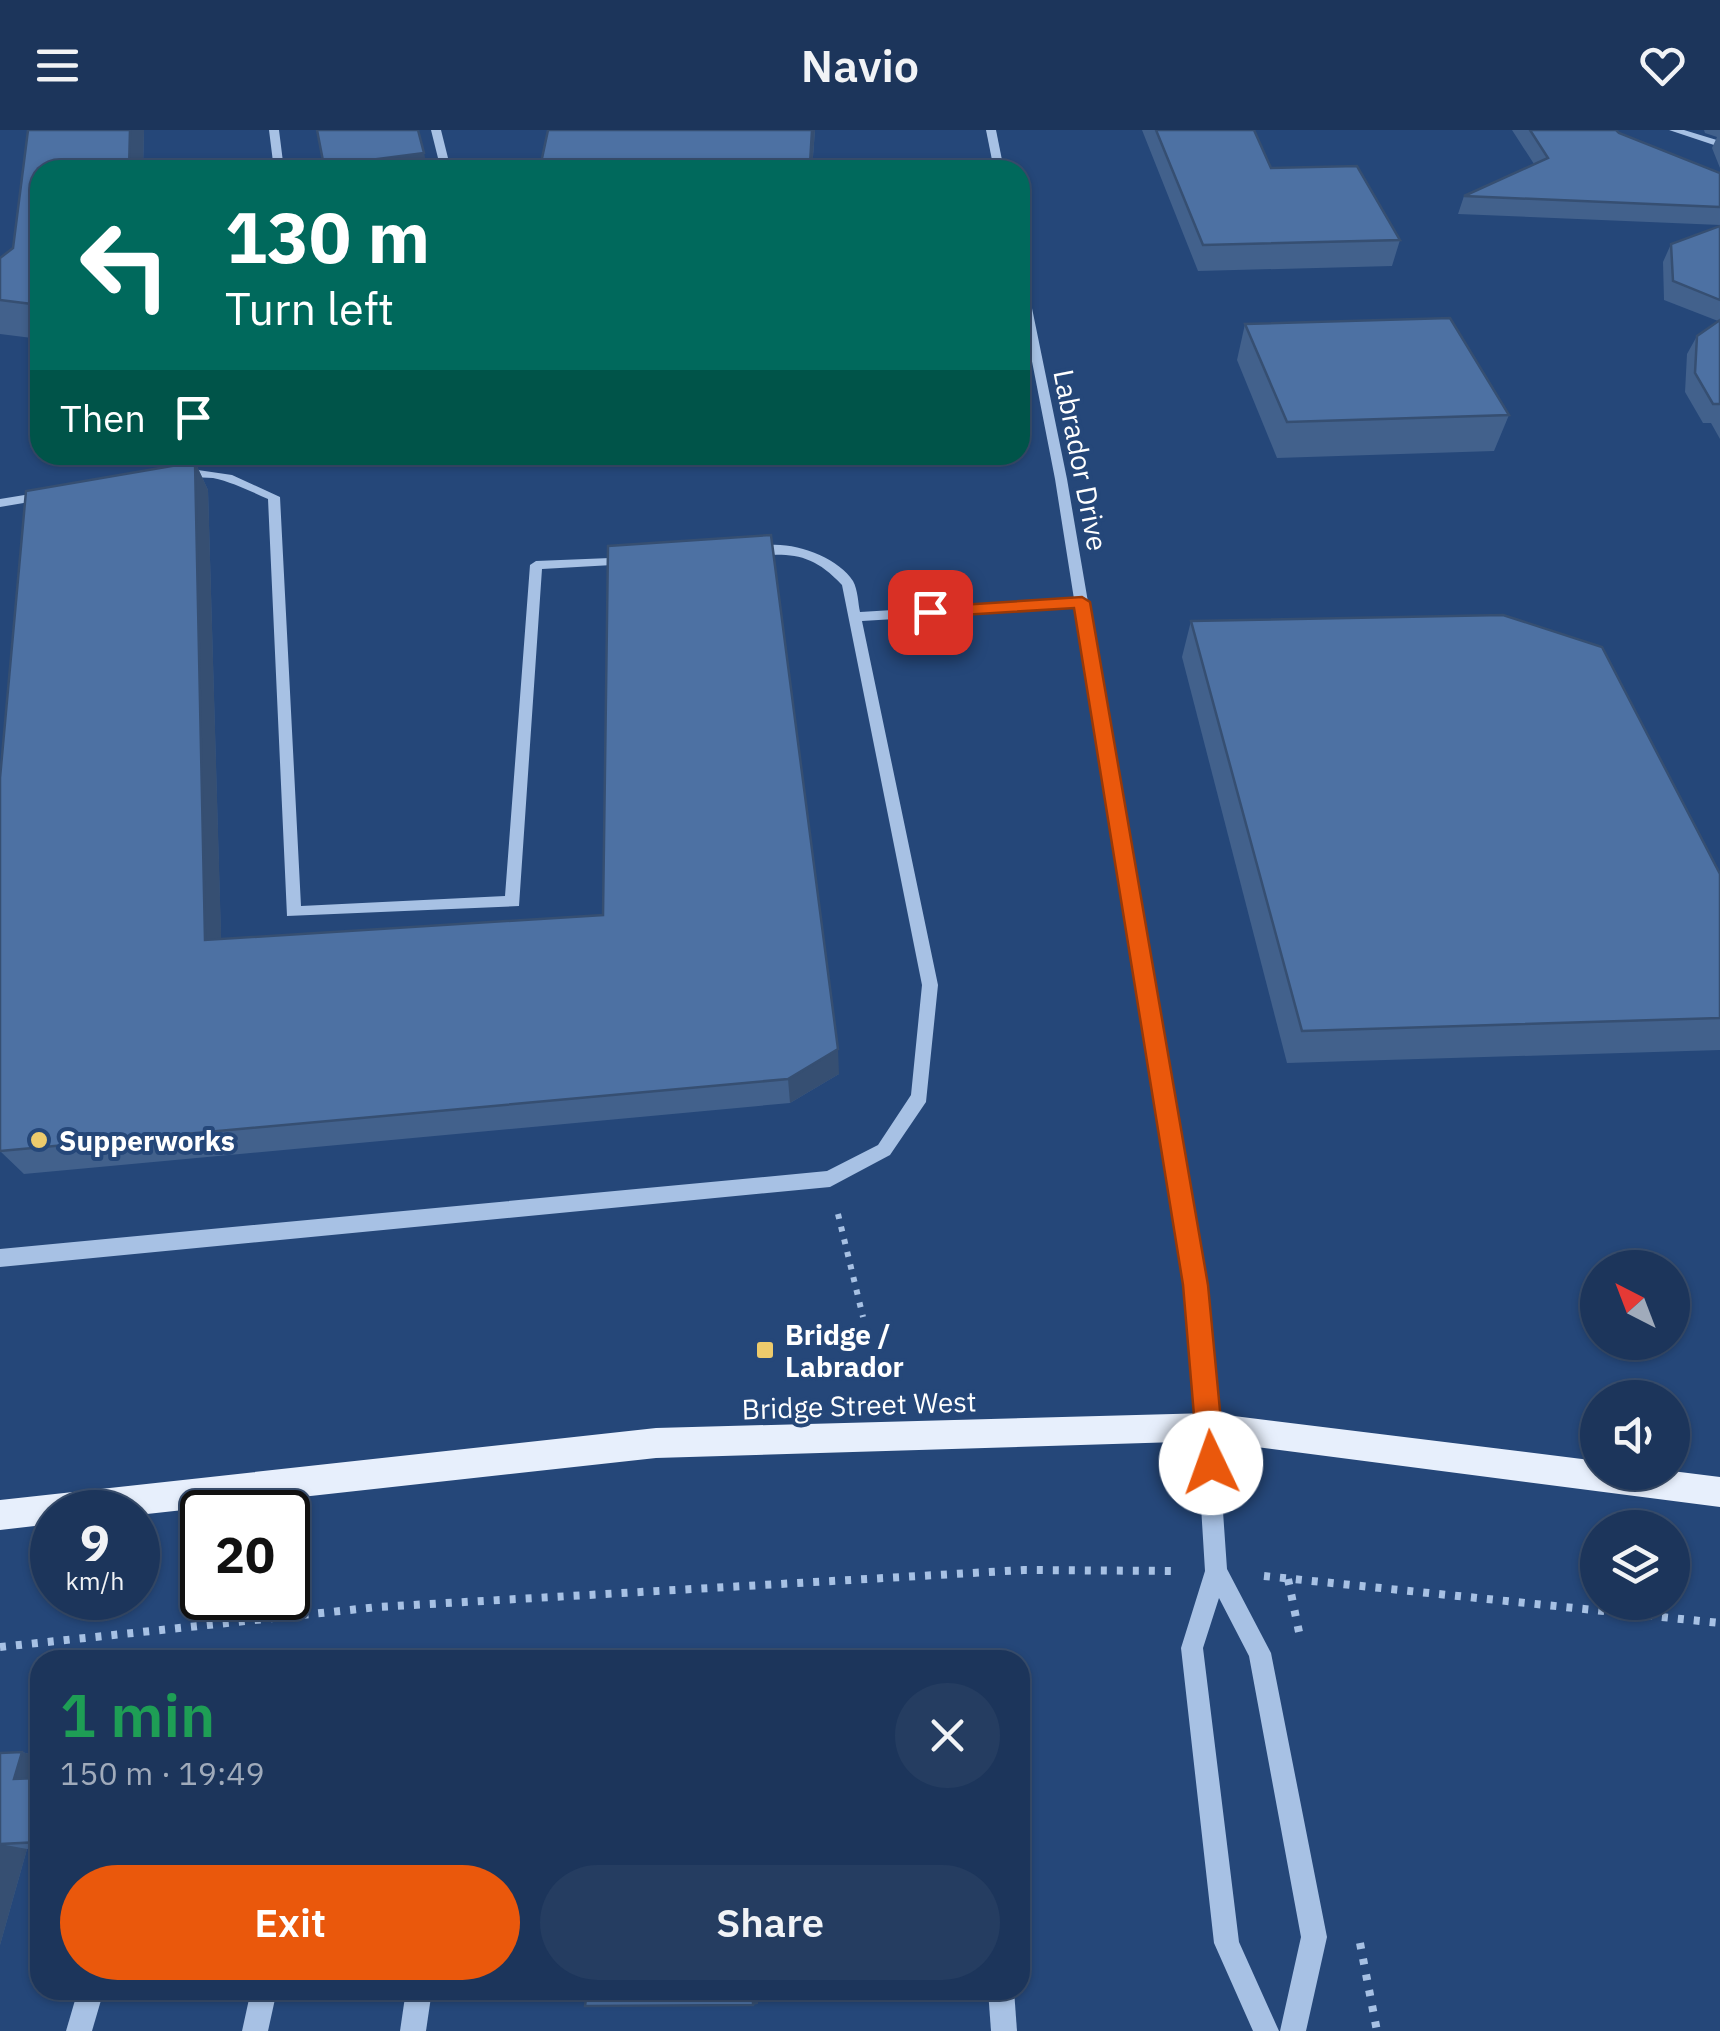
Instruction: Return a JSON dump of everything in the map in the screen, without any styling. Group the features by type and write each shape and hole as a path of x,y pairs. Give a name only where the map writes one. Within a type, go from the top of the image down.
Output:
{"main road":[{"name":"Bridge Street West","path":"0,1514 656,1443 1210,1427 1720,1492"}],"street":[{"path":"274,130 278,160"},
{"path":"436,130 444,160"},
{"path":"991,130 997,160"},
{"path":"1674,130 1720,144"},
{"name":"Labrador Drive","path":"1030,327 1082,602 1196,1285 1210,1427 1216,1571"},
{"path":"164,477 200,471 232,478 274,497 292,912 513,902 536,565 648,558"},
{"path":"0,504 73,492"},
{"path":"0,1258 830,1179 884,1150 920,1097 930,985 848,584 829,561 797,550 741,553"},
{"path":"854,617 1082,602"},
{"path":"1216,1571 1192,1648 1227,1943 1266,2031"},
{"path":"1216,1571 1260,1654 1314,1937 1293,2031"},
{"path":"79,2031 88,2000"},
{"path":"255,2031 262,2000"},
{"path":"413,2031 418,2000"},
{"path":"1002,2000 1004,2031"}],"path":[{"path":"830,1179 863,1317"},
{"path":"0,1647 398,1606 1024,1570 1216,1571 1720,1623"}],"building":[{"path":"28,130 130,130 129,160 30,160 30,304 0,300 0,258 13,248"},
{"path":"317,130 418,130 424,153 370,160 323,160"},
{"path":"548,130 812,130 810,160 542,160"},
{"path":"1156,130 1254,130 1271,168 1357,166 1400,240 1203,245"},
{"path":"1530,130 1616,130 1720,173 1720,207 1464,196 1548,158"},
{"path":"1720,226 1720,300 1673,281 1671,244"},
{"path":"1450,318 1509,415 1287,422 1245,324"},
{"path":"1720,320 1720,404 1713,404 1695,373 1697,336"},
{"path":"195,465 205,940 603,915 608,546 771,535 838,1049 788,1079 0,1151 0,778 26,491"},
{"path":"1503,615 1602,647 1720,874 1720,1018 1302,1031 1191,621"},
{"path":"22,1752 14,1779 30,1778 30,1842 0,1844 0,1753"},
{"path":"586,2000 753,2000 753,2005 585,2006"}],"place":[{"name":"Supperworks","path":"39,1140"},
{"name":"Bridge / Labrador","path":"765,1350"}],"route":[{"path":"930,612 1082,602 1196,1285 1211,1463"}]}
